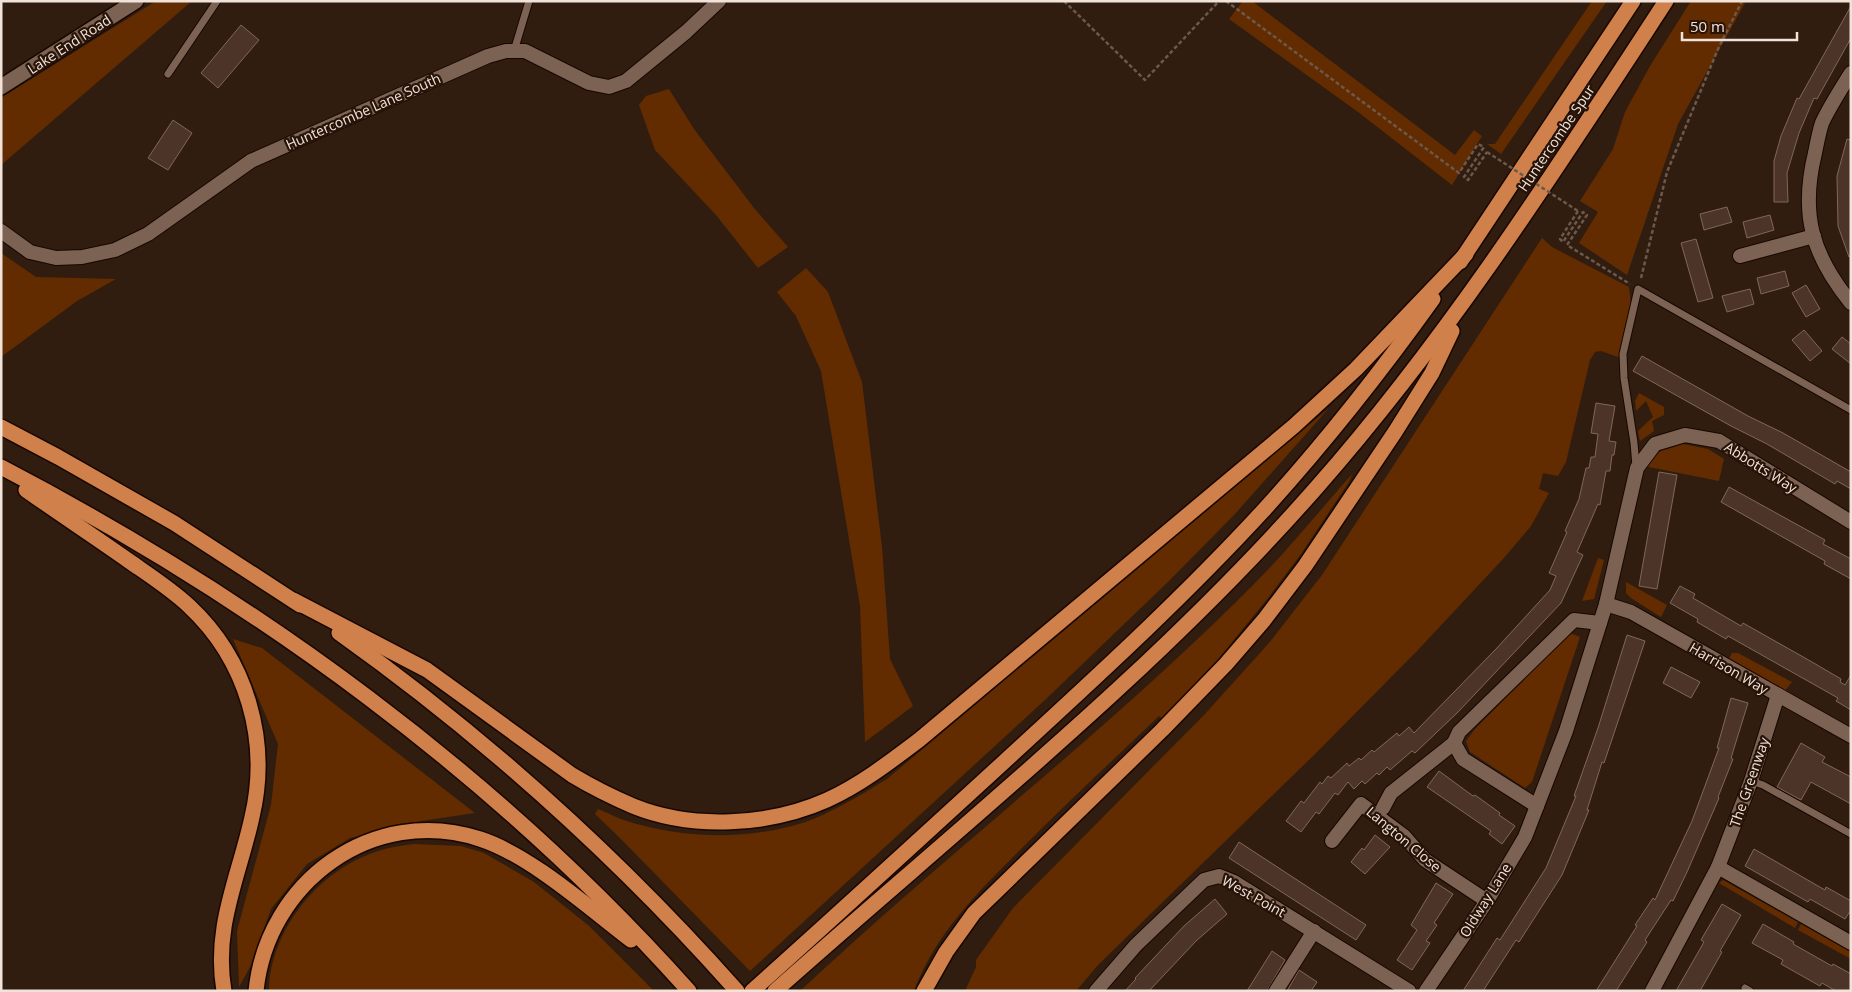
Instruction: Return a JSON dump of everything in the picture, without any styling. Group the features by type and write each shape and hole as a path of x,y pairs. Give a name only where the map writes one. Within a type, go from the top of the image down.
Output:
{"highway":[{"name":"Huntercombe Spur","path":"1466,254 1633,1"},
{"name":"Huntercombe Spur","path":"1471,291 1582,129 1666,1"},
{"path":"293,600 426,670 546,757 597,790 622,801 650,811 705,821 739,822 782,815 826,800 843,791 875,772 919,740 1294,426 1356,369 1466,254"},
{"path":"752,991 1112,663 1241,535 1288,483 1375,378 1466,254"},
{"path":"775,991 1073,729 1165,645 1218,593 1316,489 1360,437 1436,341 1471,291"},
{"path":"924,991 946,952 974,913 1162,730 1226,664 1264,620 1310,559 1395,432 1432,373 1471,291"},
{"path":"1,427 84,471 174,523 293,600 377,660 513,768 612,860 706,956 737,991"},
{"path":"1,467 90,515 186,572 265,624 377,704 526,828 607,904 689,991"},
{"path":"1,473 145,572 190,607 217,638 238,673 244,687 256,734 259,772 258,789 250,829 233,882 225,920 222,953 224,991"},
{"path":"256,991 260,961 269,936 282,911 309,879 338,856 365,843 400,833 422,831 444,831 481,839 518,857 552,880 671,971"}],"main road":[{"name":"Lake End Road","path":"1,88 136,1"}],"street":[{"name":"Huntercombe Lane South","path":"1,231 30,252 56,258 82,257 115,250 148,234 251,161 488,56 506,51 525,51 589,83 609,88 626,81 686,32 719,1"},
{"path":"1851,73 1822,124 1809,174 1808,213 1826,268 1851,303"},
{"path":"1740,256 1814,236"},
{"name":"Abbotts Way","path":"1606,604 1636,468 1655,444 1684,435 1719,441 1851,522"},
{"name":"Oldway Lane","path":"1426,991 1487,901 1525,837 1566,731 1606,604"},
{"name":"Harrison Way","path":"1606,604 1631,612 1851,736"},
{"path":"1383,808 1391,793 1454,743 1459,732 1574,620 1600,623"},
{"name":"The Greenway","path":"1652,991 1718,867 1751,781 1778,695"},
{"path":"1454,743 1463,759 1537,806"},
{"name":"Langton Close","path":"1332,841 1361,804 1404,836 1425,860 1487,901"},
{"path":"1718,867 1851,943"},
{"name":"West Point","path":"1096,991 1136,945 1204,880 1219,876 1234,882 1409,991"},
{"path":"1276,991 1314,931"}],"lane":[{"path":"168,74 217,1"},
{"path":"514,51 529,1"},
{"path":"1636,468 1624,378 1623,354 1638,289 1851,410"},
{"path":"1751,781 1763,785 1851,834"}],"path":[{"path":"1064,1 1144,80 1219,1"},
{"path":"1226,1 1458,173 1478,144 1484,147 1464,177 1468,180 1487,152 1578,211 1560,239 1563,242 1583,212 1587,215 1568,245 1625,282"},
{"path":"1638,289 1667,172 1718,49 1742,1"}],"shaded area":[{"path":"156,1 192,1 1,165 1,98"},
{"path":"1243,1 1252,1 1455,155 1474,130 1482,136 1452,185 1358,112 1229,19"},
{"path":"1592,1 1607,1 1501,154 1487,144 1495,144"},
{"path":"1691,1 1746,1 1678,124 1627,275 1579,243 1598,212 1580,201 1613,149 1625,112 1650,66"},
{"path":"669,89 694,129 754,208 788,247 758,268 716,215 655,150 639,105 646,96"},
{"path":"1542,238 1552,247 1629,287 1632,315 1621,358 1601,351 1595,352 1590,360 1566,462 1558,476 1543,473 1539,489 1549,493 1531,526 1503,559 1417,651 1315,754 1098,965 1076,991 965,991 976,967 976,960 1013,908 1205,714 1269,643 1322,575"},
{"path":"1,253 36,277 116,279 77,301 1,357"},
{"path":"806,268 828,292 862,382 882,547 890,659 913,706 865,742 860,606 821,371 796,316 777,292"},
{"path":"1639,393 1664,407 1664,415 1652,421 1654,431 1640,441 1638,431 1653,417 1646,401 1636,411 1635,401"},
{"path":"1329,408 1234,515 1170,580 1046,699 750,971 595,814 598,809 635,824 660,829 698,834 735,835 792,826 816,818 853,799 887,779"},
{"path":"1683,444 1708,449 1724,459 1719,481 1649,467 1646,463 1661,451"},
{"path":"1352,474 1349,482 1301,554 1215,663 1162,719 1159,716 976,895 934,950 914,991 800,991 914,888 1088,738 1201,635 1269,569"},
{"path":"1598,558 1604,560 1594,599 1582,601"},
{"path":"1626,582 1667,605 1661,617 1626,593"},
{"path":"1570,633 1580,637 1532,782 1525,788 1470,752 1466,741 1475,729"},
{"path":"233,639 262,648 475,813 421,821 350,838 307,864 271,909 250,967 239,987 237,931 271,805 278,744"},
{"path":"1732,653 1738,653 1792,682 1784,692 1728,661"},
{"path":"414,844 461,846 484,853 534,882 588,925 654,991 269,991 271,969 287,927 315,891 350,863 381,850"},
{"path":"1723,880 1798,922 1795,928 1719,883"},
{"path":"1801,924 1851,952 1851,959 1798,930"}],"building":[{"path":"1851,6 1851,38 1817,99 1814,98 1799,133 1787,173 1788,202 1774,202 1774,161 1781,136 1797,98 1799,99"},
{"path":"241,25 259,40 218,88 201,73"},
{"path":"173,120 192,133 168,170 148,158"},
{"path":"1847,139 1851,140 1851,256 1849,257 1838,226 1837,176"},
{"path":"1727,207 1732,222 1704,230 1700,214"},
{"path":"1770,215 1774,230 1747,238 1743,222"},
{"path":"1696,239 1713,298 1698,302 1681,243"},
{"path":"1785,271 1789,286 1761,294 1757,278"},
{"path":"1806,285 1820,309 1806,317 1792,293"},
{"path":"1750,289 1754,304 1727,312 1722,296"},
{"path":"1804,330 1822,351 1810,361 1792,340"},
{"path":"1842,337 1851,344 1851,364 1832,349"},
{"path":"1642,356 1851,472 1851,489 1837,481 1835,484 1767,444 1633,371"},
{"path":"1596,403 1615,406 1609,441 1616,442 1614,455 1612,455 1610,471 1606,471 1600,505 1598,504 1577,552 1583,555 1561,603 1458,712 1415,753 1412,751 1390,770 1387,767 1365,784 1362,781 1354,789 1348,782 1338,795 1335,793 1319,814 1316,812 1301,832 1286,821 1301,801 1304,803 1320,782 1322,784 1328,776 1331,778 1347,763 1349,766 1359,758 1361,760 1372,750 1374,752 1397,733 1399,736 1409,727 1414,733 1496,649 1550,590 1556,576 1549,573 1579,499 1586,468 1589,468 1591,457 1595,457 1598,434 1591,433"},
{"path":"1659,472 1677,475 1657,589 1639,586"},
{"path":"1729,487 1825,540 1823,544 1851,559 1851,579 1824,564 1825,561 1721,502"},
{"path":"1680,586 1695,594 1693,598 1741,626 1743,623 1812,662 1841,679 1840,682 1845,685 1851,675 1851,710 1836,701 1838,698 1728,636 1726,639 1697,622 1698,619 1670,603"},
{"path":"1627,635 1645,641 1604,763 1602,762 1587,810 1589,810 1562,875 1519,942 1516,940 1483,991 1463,991 1497,938 1500,940 1546,868 1576,796 1574,796 1598,728"},
{"path":"1671,667 1700,682 1691,698 1663,683"},
{"path":"1731,698 1748,703 1731,758 1733,759 1719,798 1687,872 1673,901 1671,900 1645,940 1647,942 1616,991 1596,991 1637,926 1635,925 1653,898 1655,900 1692,821 1719,748 1717,748"},
{"path":"1801,743 1825,757 1822,762 1851,777 1851,804 1811,782 1801,800 1777,787"},
{"path":"1439,771 1500,813 1499,815 1515,826 1502,844 1489,834 1491,831 1427,787"},
{"path":"1375,835 1390,847 1365,874 1351,862 1362,848 1364,850"},
{"path":"1239,842 1366,925 1356,940 1229,858"},
{"path":"1754,849 1825,890 1826,887 1851,901 1851,910 1845,919 1810,899 1808,902 1745,866"},
{"path":"1436,883 1453,894 1434,923 1437,925 1426,941 1430,943 1412,970 1397,960 1417,930 1411,925"},
{"path":"1215,899 1227,914 1196,941 1149,991 1125,991 1184,926"},
{"path":"1722,904 1741,915 1720,951 1722,952 1700,991 1676,991 1704,942 1701,940"},
{"path":"1763,924 1794,942 1793,944 1832,966 1833,964 1851,974 1851,991 1836,991 1822,983 1820,986 1781,964 1783,960 1752,943"},
{"path":"1272,951 1285,960 1267,991 1247,991"},
{"path":"1299,970 1317,982 1311,991 1287,991"}]}
